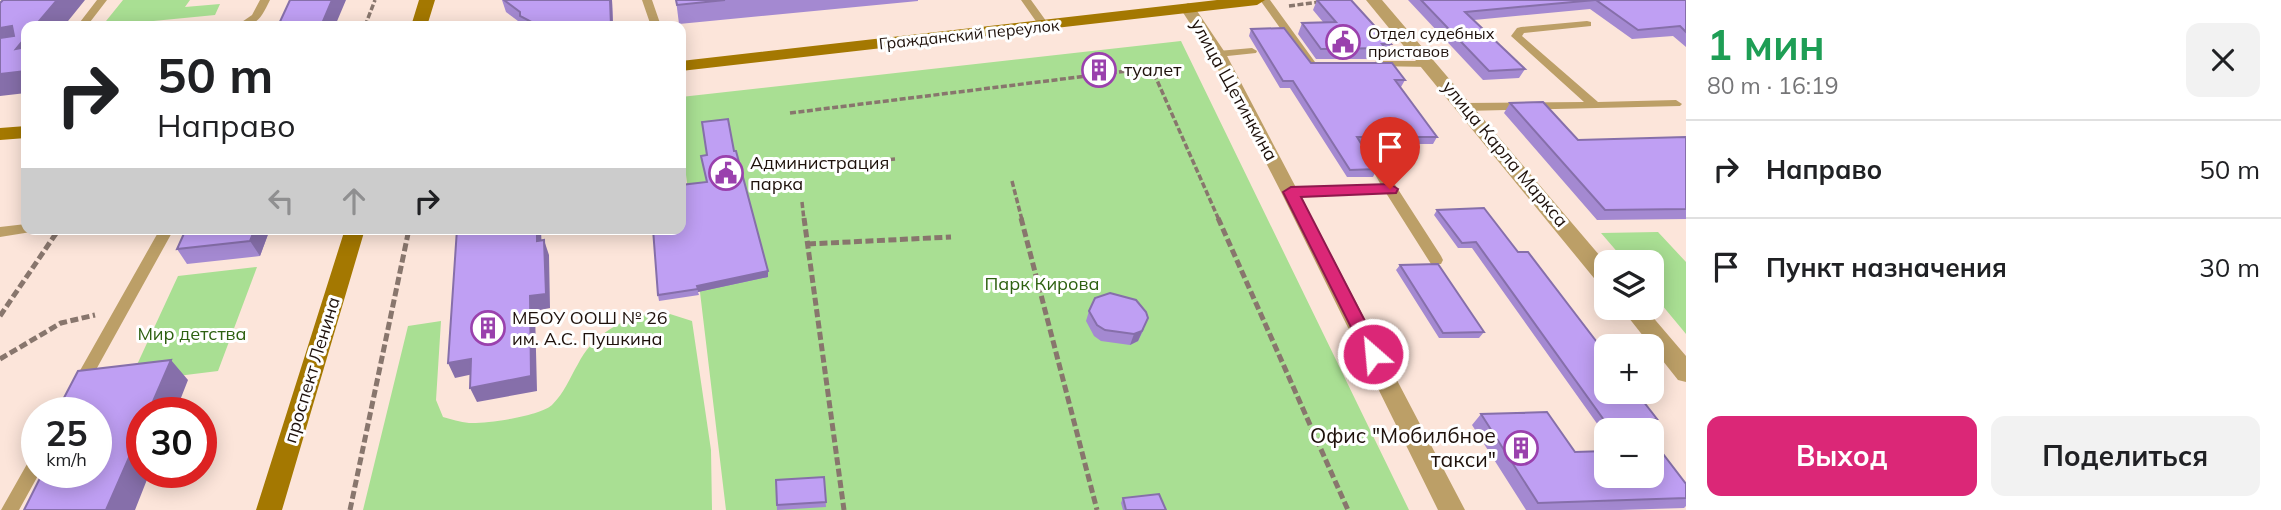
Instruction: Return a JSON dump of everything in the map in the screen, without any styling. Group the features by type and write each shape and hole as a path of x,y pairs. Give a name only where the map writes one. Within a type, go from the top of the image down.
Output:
{"street":[{"path":"421,21 427,0"},
{"name":"Гражданский переулок","path":"686,65 1257,0"},
{"name":"улица Карла Маркса","path":"1374,0 1594,263"},
{"name":"улица Щетинкина","path":"1188,8 1218,54 1291,192 1452,510"},
{"path":"0,134 21,132"},
{"name":"проспект Ленина","path":"269,510 353,235"},
{"path":"1642,320 1686,373"}],"lane":[{"path":"86,21 102,0"},
{"path":"250,21 256,18 265,0"},
{"path":"647,0 654,21"},
{"path":"1026,0 1045,26"},
{"path":"1265,0 1312,65 1337,65"},
{"path":"1587,24 1521,30 1516,36 1595,105"},
{"path":"1218,54 1252,51"},
{"path":"1361,65 1430,64"},
{"path":"1465,107 1676,104"},
{"path":"1370,155 1436,260"},
{"path":"1291,192 1390,189"},
{"path":"0,232 21,230"},
{"path":"73,397 164,235"},
{"path":"9,510 22,488"}],"path":[{"path":"367,21 375,0"},
{"path":"790,113 1135,71 1156,78 1348,510"},
{"path":"797,167 895,159"},
{"path":"1012,181 1066,400 1097,510"},
{"path":"802,202 844,510"},
{"path":"0,316 55,235"},
{"path":"350,510 408,235"},
{"path":"808,244 951,237"},
{"path":"0,359 61,323 123,309"}],"green space":[{"path":"123,0 190,0 185,7 220,4 215,15 153,21 106,21"},
{"name":"Парк Кирова","path":"1181,41 1409,510 726,510 686,175 686,96"},
{"path":"1658,232 1686,262 1686,334 1664,307 1664,250 1616,250 1601,233"},
{"name":"Мир детства","path":"257,267 218,371 129,382 178,276"},
{"path":"645,313 670,314 692,321 711,450 712,510 363,510 408,326 441,321 436,400 443,417 477,423 525,416 546,409 564,390 584,354 598,338 615,326"}],"building":[{"path":"3,0 57,0 39,21 21,21 21,43 16,49 21,48 21,72 0,74 0,38 14,36 12,26 0,28 0,3"},
{"path":"290,0 332,0 323,21 280,21"},
{"path":"504,0 610,0 611,21 530,21 520,16 520,12"},
{"path":"676,0 725,0 677,5"},
{"path":"1317,0 1351,0 1391,44 1382,44 1385,48 1321,49 1302,23 1336,22"},
{"path":"1421,0 1595,0 1465,12 1525,69 1489,71"},
{"path":"1596,0 1686,0 1686,32 1680,26 1638,30"},
{"path":"1284,28 1311,63 1392,63 1405,80 1395,80 1437,137 1357,137 1377,169 1350,170 1293,81 1283,81 1251,29"},
{"path":"1543,102 1578,140 1686,137 1686,209 1605,210 1510,103"},
{"path":"728,119 734,151 768,271 697,286 698,289 658,295 653,235 686,235 686,184 707,182 701,156 707,155 702,122"},
{"path":"1484,208 1518,252 1528,252 1594,338 1594,404 1645,404 1656,418 1603,418 1476,242 1462,243 1437,210"},
{"path":"183,235 252,235 250,241 177,249"},
{"name":"МБОУ ООШ № 26 им. А.С. Пушкина","path":"457,235 537,235 537,241 544,240 546,294 530,296 531,376 470,388 471,359 448,363"},
{"path":"1438,264 1484,332 1443,333 1400,265"},
{"path":"1110,293 1136,300 1148,318 1142,331 1134,334 1105,330 1097,325 1089,311 1095,298"},
{"path":"171,360 155,397 126,397 126,464 106,510 24,510 35,488 112,488 112,397 64,397 78,371"},
{"name":"Офис \"Мобилбное такси\"","path":"1547,412 1575,452 1594,451 1594,488 1664,488 1664,455 1686,484 1686,498 1538,503 1481,414"},
{"path":"824,477 826,502 777,505 776,480"},
{"path":"1159,494 1166,510 1126,510 1123,498"}],"place":[{"name":"Отдел судебных приставов","path":"1343,42"},
{"name":"туалет","path":"1099,70"},
{"name":"Администрация парка","path":"726,173"},
{"name":"МБОУ ООШ № 26 им. А.С. Пушкина","path":"488,328"},
{"name":"Офис \"Мобилбное такси\"","path":"1521,448"}],"route":[{"path":"1373,354 1291,192 1390,189"}]}
